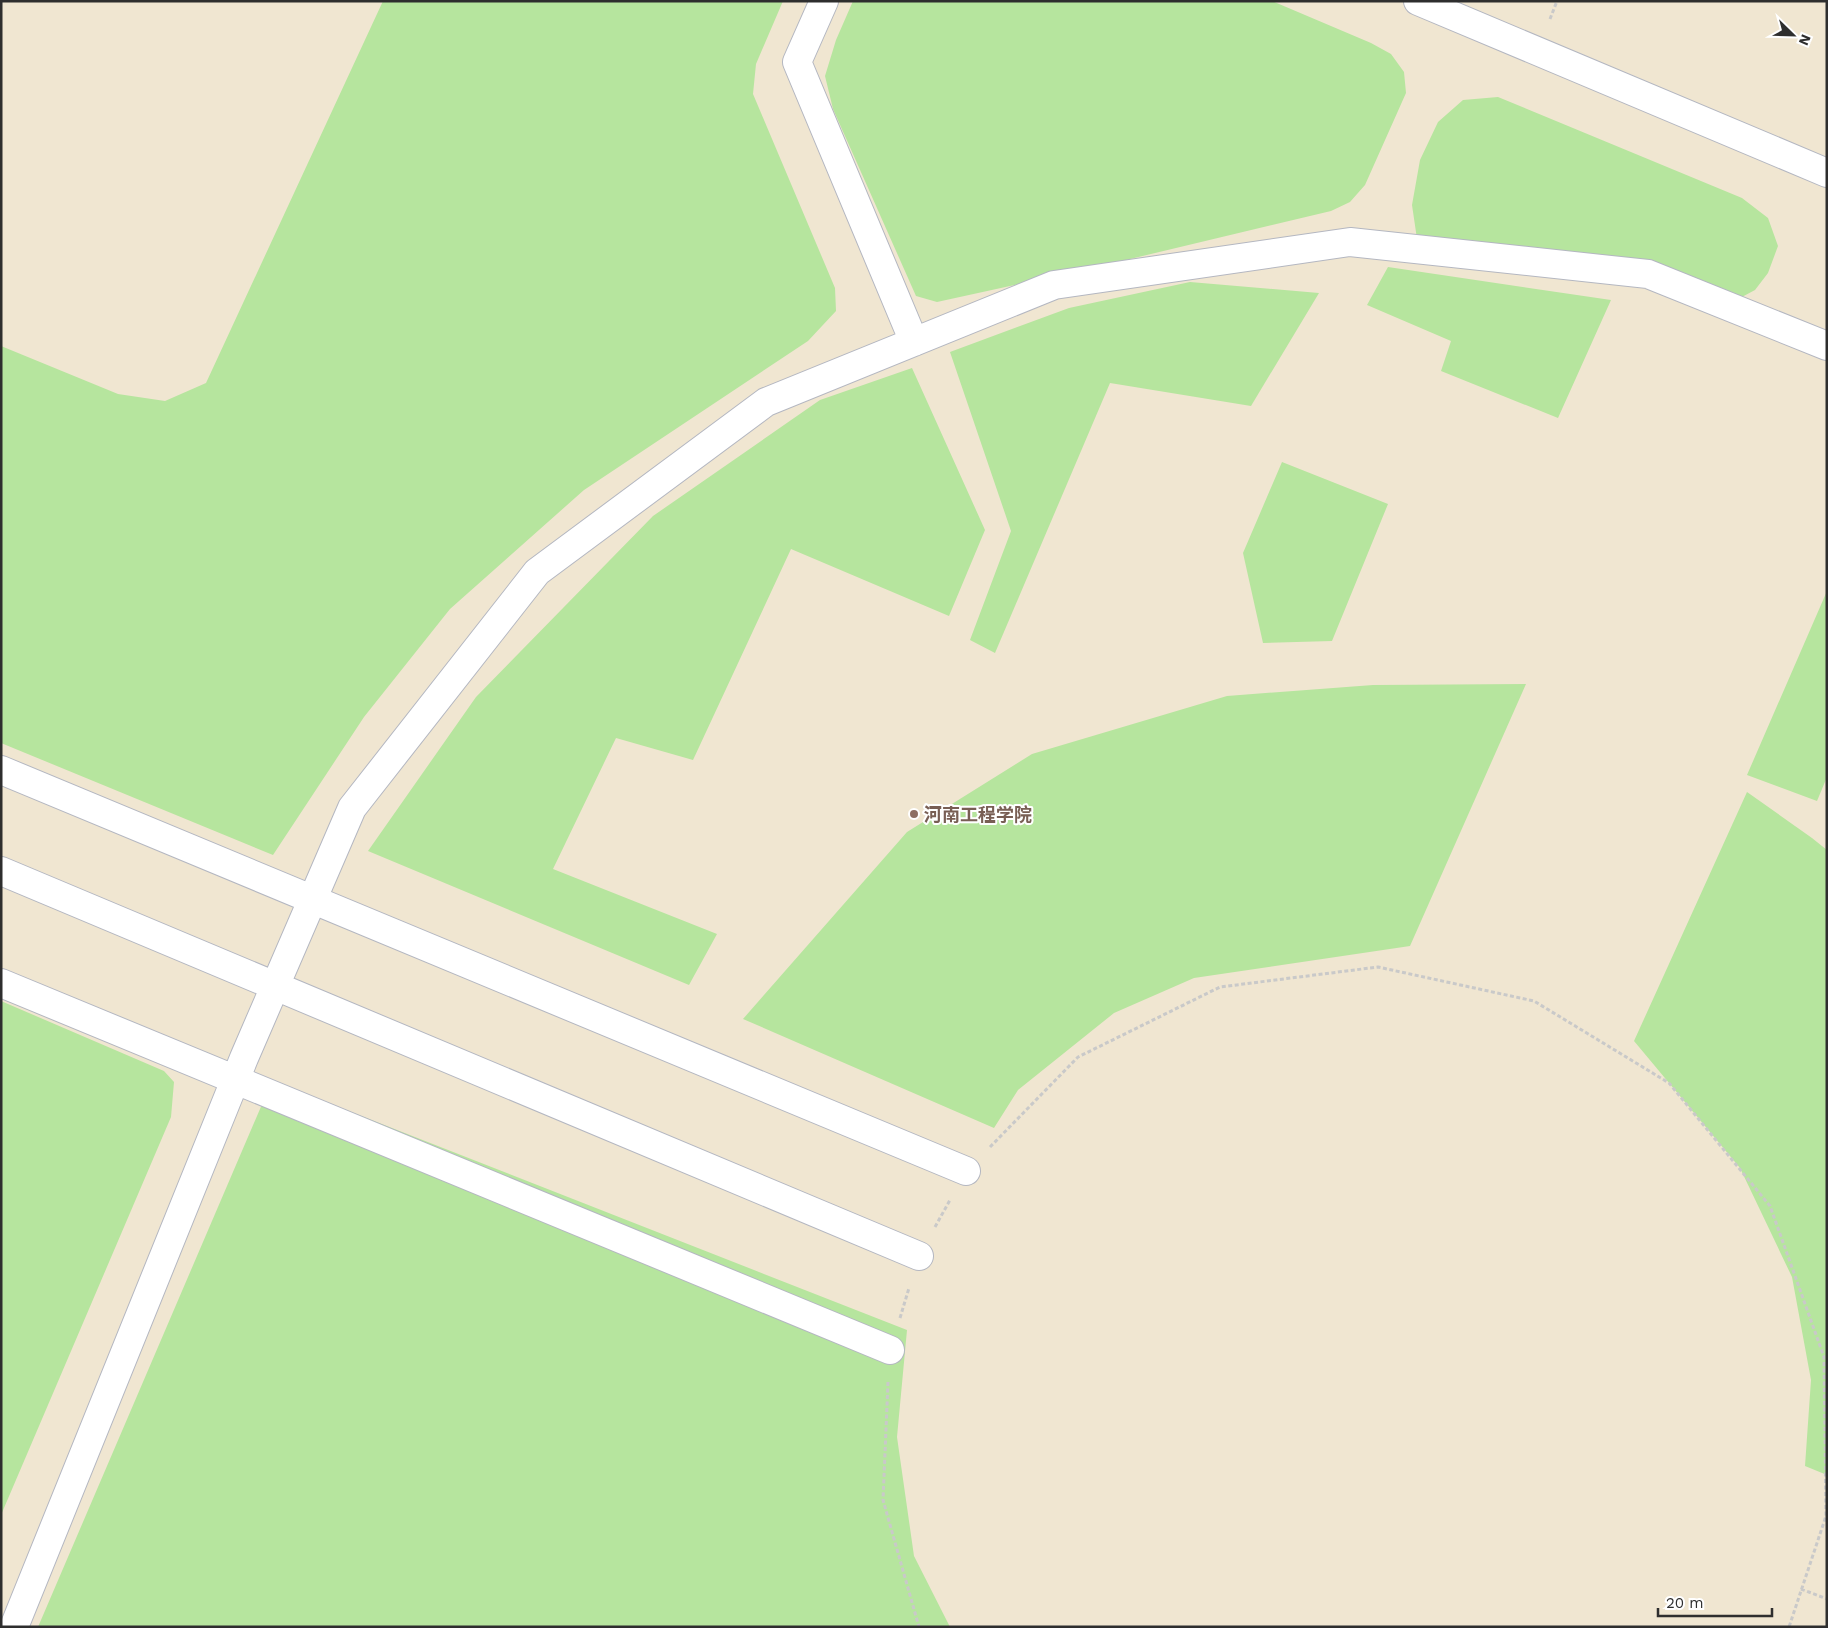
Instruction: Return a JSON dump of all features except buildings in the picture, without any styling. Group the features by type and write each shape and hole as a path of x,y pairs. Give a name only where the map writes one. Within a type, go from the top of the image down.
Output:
{"street":[{"path":"824,1 797,62 914,342"},
{"path":"1418,1 1827,173"},
{"path":"14,1627 244,1058 352,808 537,572 766,402 1054,285 1350,242 1648,274 1827,346"},
{"path":"1,770 966,1171"},
{"path":"1,871 919,1256"},
{"path":"1,983 890,1350"}],"path":[{"path":"919,1627 883,1500 890,1350 919,1256 966,1171 1078,1057 1220,987 1378,967 1534,1001 1669,1083 1770,1206 1824,1356 1827,1516 1789,1627"},
{"path":"1801,1589 1827,1599"}],"shaded area":[{"name":"河南工程学院","path":"1,1 1827,1 1827,1627 1,1627"}],"green space":[{"path":"383,1 783,1 756,64 753,94 835,288 836,311 808,341 584,490 450,609 364,717 273,855 1,743 1,346 118,394 165,401 206,383"},
{"path":"853,1 1272,1 1371,43 1391,54 1404,72 1406,93 1365,185 1350,202 1331,211 1084,270 937,302 916,296 833,109 825,76 836,40"},
{"path":"1498,97 1742,198 1768,218 1778,246 1768,273 1755,290 1740,298 1417,239 1412,205 1420,160 1438,122 1463,100"},
{"path":"1388,267 1611,300 1558,418 1441,371 1451,341 1367,305"},
{"path":"1190,282 1319,293 1251,406 1110,383 995,653 970,640 1011,531 950,352 1069,308"},
{"path":"912,368 985,530 949,616 791,549 693,760 616,738 553,869 717,934 689,985 368,851 476,697 653,516 820,400"},
{"path":"1282,462 1388,504 1332,641 1263,643 1243,553"},
{"path":"1827,591 1827,777 1817,801 1747,775"},
{"path":"1526,684 1410,946 1194,978 1114,1013 1018,1090 994,1128 743,1019 907,832 1032,754 1227,696 1373,685"},
{"path":"1747,792 1827,850 1827,1475 1805,1466 1811,1380 1792,1277 1740,1168 1634,1041"},
{"path":"1,1001 164,1071 174,1082 171,1117 1,1515"},
{"path":"272,1081 907,1330 897,1437 914,1556 950,1627 38,1627"}],"place":[{"name":"河南工程学院","path":"914,814"}]}
